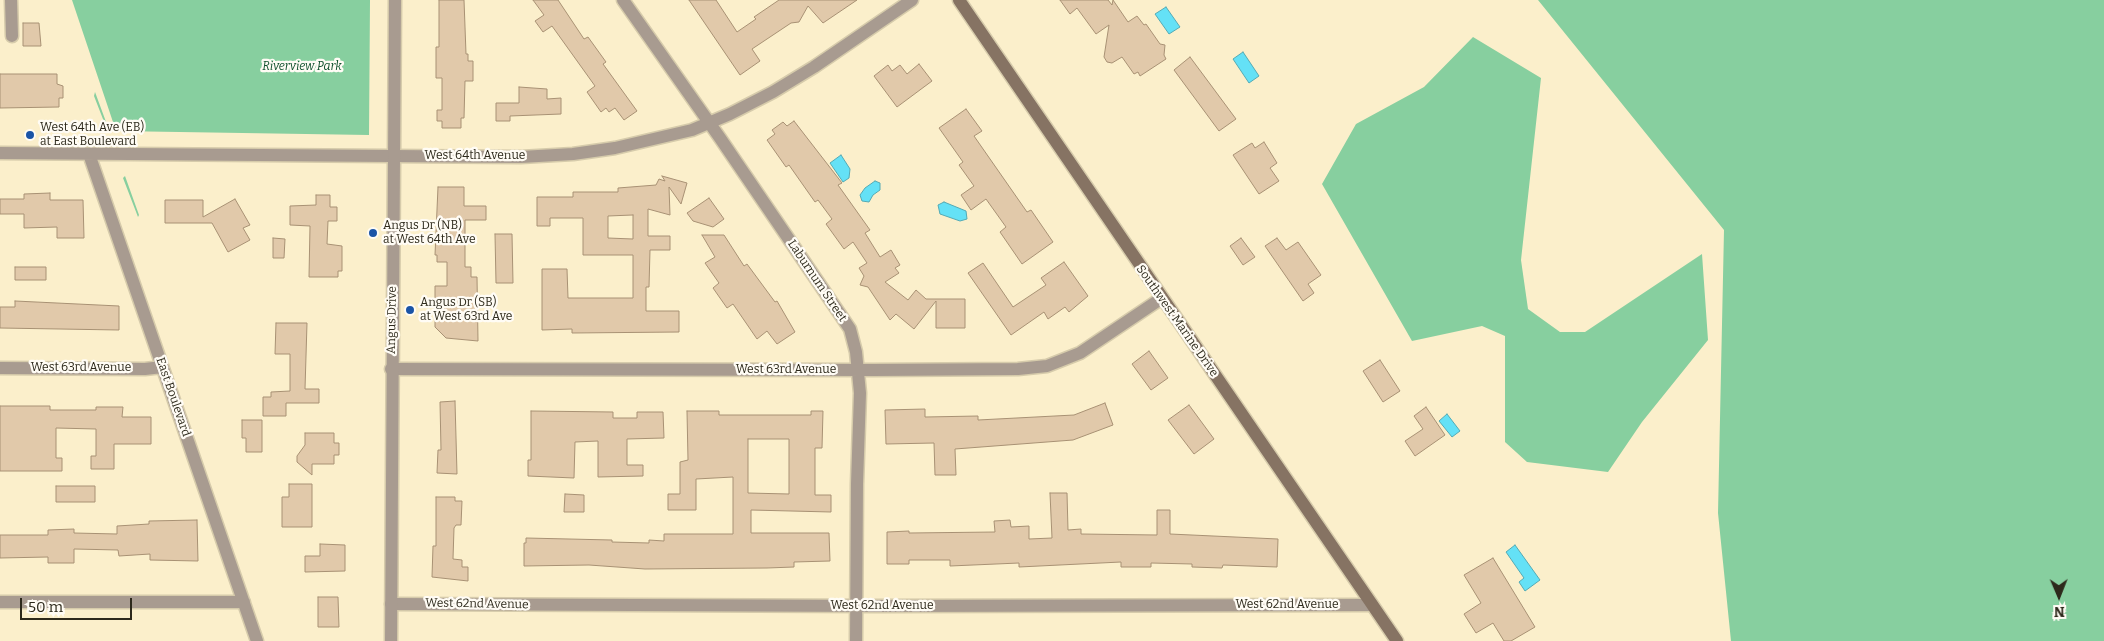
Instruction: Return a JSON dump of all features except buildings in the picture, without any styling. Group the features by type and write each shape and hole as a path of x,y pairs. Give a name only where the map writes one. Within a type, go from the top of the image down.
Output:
{"main road":[{"name":"Southwest Marine Drive","path":"958,0 1397,641"}],"street":[{"path":"11,0 12,36"},
{"name":"Angus Drive","path":"391,641 391,369 395,0"},
{"name":"Laburnum Street","path":"623,0 710,122 850,329 860,392 856,641"},
{"name":"West 64th Avenue","path":"0,153 521,157 573,154 650,141 710,122 773,92 814,67 912,0"},
{"name":"East Boulevard","path":"89,154 257,641"},
{"name":"West 63rd Avenue","path":"391,369 1018,369 1047,366 1080,353 1162,298"},
{"name":"West 63rd Avenue","path":"0,368 148,369 162,367"},
{"path":"0,602 244,602"},
{"name":"West 62nd Avenue","path":"391,604 856,606 1372,605"}],"green space":[{"name":"Riverview Park","path":"72,0 370,0 369,135 116,131"},
{"path":"1538,0 2104,0 2104,641 1731,641 1718,513 1724,230"},
{"path":"1473,37 1541,78 1521,260 1528,309 1560,332 1585,332 1702,254 1708,340 1642,422 1608,472 1527,462 1505,442 1505,336 1482,326 1412,341 1322,184 1356,124 1424,87"},
{"path":"95,92 109,130 108,132 94,96"},
{"path":"125,176 139,215 138,217 123,178"}],"water":[{"path":"1166,7 1180,27 1169,34 1155,14"},
{"path":"1243,52 1259,76 1249,83 1233,59"},
{"path":"841,155 850,169 849,178 843,182 830,163"},
{"path":"875,181 880,183 880,190 873,195 869,202 862,201 860,195 865,188"},
{"path":"944,202 966,211 967,219 960,221 940,214 938,205"},
{"path":"1447,414 1460,431 1452,437 1439,421"},
{"path":"1515,545 1540,580 1525,591 1519,582 1524,578 1506,552"}],"place":[{"name":"West 64th Ave (EB) at East Boulevard","path":"30,135"},
{"name":"Angus Dr (NB) at West 64th Ave","path":"373,233"},
{"name":"Angus Dr (SB) at West 63rd Ave","path":"410,310"}]}
